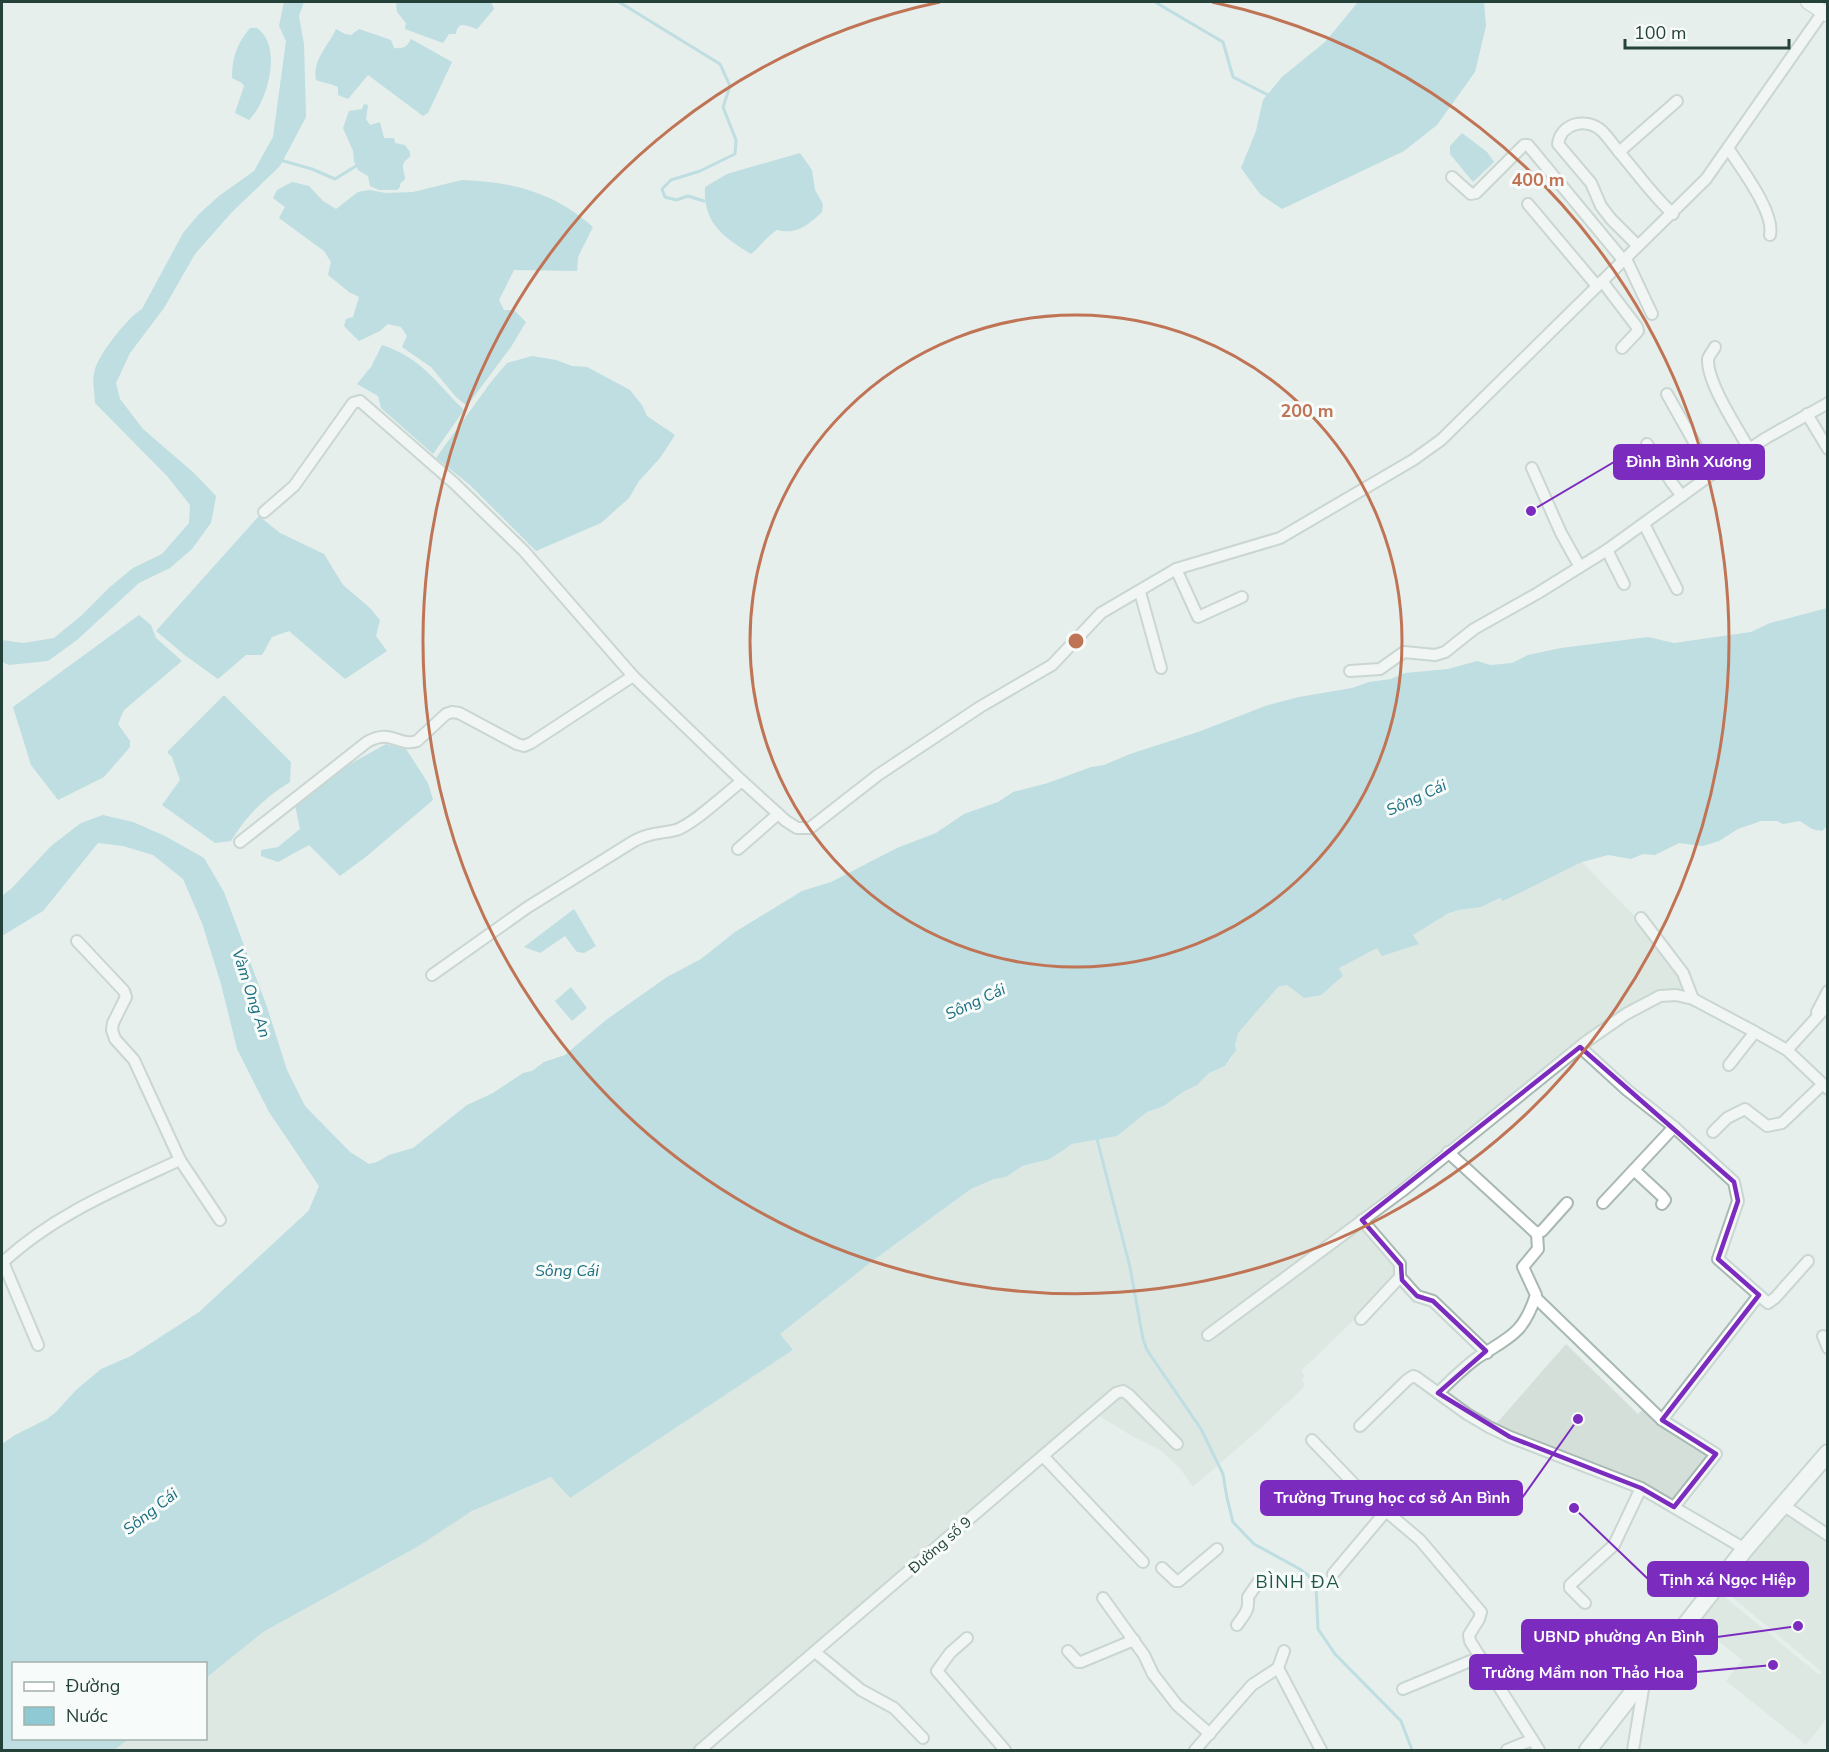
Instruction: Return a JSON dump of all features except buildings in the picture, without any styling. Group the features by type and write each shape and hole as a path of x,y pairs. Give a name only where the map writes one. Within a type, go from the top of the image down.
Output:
{"main road":[{"path":"1588,1750 1745,1549 1827,1453"}],"street":[{"path":"264,512 294,486 353,403 360,401 454,483 524,551 633,676 742,781 797,828 810,828 878,775 980,707 1052,665 1101,613 1176,569 1280,538 1413,460 1441,440 1706,179 1825,14 1808,2"},
{"path":"1619,152 1677,101"},
{"path":"1638,246 1622,232 1601,206 1592,183 1558,144 1559,137 1567,127 1580,123 1601,131 1673,214"},
{"path":"1452,177 1471,194 1476,193 1524,145 1528,145 1625,260 1652,314"},
{"path":"1728,148 1756,192 1770,221 1770,235"},
{"path":"1528,204 1637,327 1638,331 1622,348"},
{"path":"1715,347 1708,361 1714,385 1749,449"},
{"path":"1667,394 1712,474"},
{"path":"1350,671 1380,669 1404,652 1440,654 1474,629 1607,550 1749,449 1827,402"},
{"path":"1807,414 1827,449"},
{"path":"1647,444 1682,496"},
{"path":"1532,468 1561,533 1580,567"},
{"path":"1644,524 1677,589"},
{"path":"1607,550 1624,584"},
{"path":"1176,569 1198,617 1242,597"},
{"path":"1140,592 1161,668"},
{"path":"240,842 367,742 378,736 390,736 411,743 417,741 452,712 459,713 524,746 633,676"},
{"path":"432,975 528,907 634,841 646,834 675,830 686,825 742,781"},
{"path":"738,849 778,814"},
{"path":"1641,918 1683,974 1693,999"},
{"path":"77,941 126,996 113,1023 112,1030 115,1039 134,1060 180,1160 220,1220"},
{"path":"1813,1020 1827,991"},
{"path":"1208,1335 1402,1191 1580,1047 1626,1014 1660,996 1676,995 1693,999 1755,1032 1787,1050 1825,1086 1782,1123 1767,1126 1745,1109 1727,1118 1713,1132"},
{"path":"1787,1050 1827,1005"},
{"path":"1728,1065 1755,1032"},
{"path":"1580,1047 1627,1090 1674,1127 1734,1182 1738,1201 1718,1259 1768,1303 1808,1261"},
{"path":"1603,1203 1674,1127"},
{"path":"1438,1393 1472,1362 1517,1332 1525,1322 1536,1298 1535,1289 1523,1267 1538,1249 1537,1234 1448,1152"},
{"path":"38,1345 2,1263 18,1247 57,1219 180,1160"},
{"path":"1634,1170 1662,1196 1665,1200 1662,1204"},
{"path":"1537,1234 1567,1203"},
{"path":"1362,1220 1400,1264 1400,1277 1417,1296 1433,1301 1487,1353"},
{"path":"1361,1319 1400,1277"},
{"path":"1662,1420 1760,1295"},
{"path":"1536,1298 1662,1420 1716,1454 1674,1507"},
{"path":"1823,1336 1827,1348"},
{"path":"1360,1426 1413,1376 1467,1414 1510,1437 1641,1488 1745,1549"},
{"name":"Đường số 9","path":"700,1750 1116,1393 1123,1391 1129,1395 1177,1444"},
{"path":"1312,1440 1355,1485 1420,1540 1481,1612 1469,1635 1470,1641 1539,1750"},
{"path":"1043,1456 1143,1562"},
{"path":"1585,1603 1570,1588 1570,1585 1614,1545 1641,1488"},
{"path":"1783,1505 1827,1535"},
{"path":"1333,1574 1386,1511"},
{"path":"1161,1568 1179,1581 1217,1549"},
{"path":"1237,1625 1250,1607 1248,1597 1259,1581"},
{"path":"1103,1598 1144,1655 1153,1674 1177,1705 1210,1734"},
{"path":"967,1638 950,1653 937,1671 1005,1750"},
{"path":"1068,1651 1078,1662 1081,1662 1134,1640"},
{"path":"1195,1750 1252,1685 1278,1668 1284,1651"},
{"path":"815,1652 861,1690 894,1708 923,1738"},
{"path":"1403,1689 1480,1657"},
{"path":"1278,1668 1321,1750"},
{"path":"1633,1750 1644,1679"},
{"path":"1507,1750 1532,1740"}],"highlighted area":[{"path":"1580,1047 1734,1182 1738,1201 1718,1259 1759,1295 1662,1420 1716,1454 1674,1507 1641,1488 1510,1437 1438,1393 1486,1351 1433,1301 1417,1296 1402,1280 1401,1265 1362,1220"}],"shaded area":[{"path":"1582,862 1639,921 1683,980 1687,993 1660,992 1357,1219 1396,1265 1396,1275 1357,1317 1301,1371 1305,1376 1302,1379 1305,1386 1193,1487 1179,1467 1160,1450 1091,1411 694,1750 114,1750 128,1740 207,1740 207,1677 263,1632 417,1547 458,1519 489,1503 552,1477 569,1498 792,1351 779,1334 875,1259 971,1189 994,1179 1006,1177 1022,1166 1050,1159 1072,1144 1117,1136 1147,1112 1165,1106 1183,1092 1197,1085 1209,1073 1225,1066 1232,1058 1238,1033 1278,987 1287,985 1299,994 1331,987 1343,976 1339,968 1378,947 1419,944 1413,935 1441,917 1459,910 1481,907 1501,898 1503,900"},
{"path":"1566,1344 1638,1414 1644,1408 1711,1455 1674,1502 1495,1425"},
{"path":"1786,1512 1827,1540 1827,1718 1806,1745 1726,1681 1742,1660 1696,1623 1720,1593 1818,1674 1821,1674 1821,1671 1722,1589"}],"water":[{"path":"284,2 304,2 299,16 304,44 306,117 280,166 232,212 195,254 164,308 130,353 116,383 120,399 143,429 194,473 216,496 211,523 192,549 170,568 139,583 77,640 48,661 9,665 2,662 2,640 23,643 54,638 133,568 162,554 189,523 190,505 167,476 95,403 94,374 100,358 113,338 142,309 183,233 219,196 254,171 273,137 286,41 279,26"},
{"path":"396,2 491,2 494,9 477,29 461,25 456,34 449,34 443,43 405,29 406,23 397,12"},
{"path":"1358,2 1484,2 1486,26 1475,72 1437,125 1404,151 1282,209 1260,194 1241,168 1256,131 1263,100 1282,77 1325,42"},
{"path":"250,28 257,28 265,36 271,60 267,87 256,111 249,120 235,113 244,86 232,78 236,51"},
{"path":"336,29 351,35 359,29 391,40 394,48 404,47 411,39 452,62 428,113 423,116 368,75 348,99 338,95 338,87 316,80 316,66"},
{"path":"364,104 368,105 366,119 370,125 380,122 384,138 394,138 395,143 405,145 410,152 410,157 403,164 405,179 397,190 379,190 370,186 368,176 358,170 354,161 353,151 343,128 349,111 362,109"},
{"path":"1462,133 1487,152 1494,162 1473,182 1450,154 1450,146"},
{"path":"800,153 812,170 815,190 823,204 822,212 807,225 796,230 777,230 751,254 724,235 711,220 705,200 705,187 727,174"},
{"path":"462,180 498,183 532,191 563,205 593,227 578,257 577,271 514,270 499,300 504,310 514,310 526,322 511,347 467,406 456,397 431,367 402,347 407,336 401,327 388,324 380,331 359,341 344,326 346,319 353,317 359,297 328,275 331,262 324,251 279,218 285,207 273,198 277,190 292,182 309,186 323,201 336,209 358,192 369,190 386,193 413,192"},
{"path":"382,345 396,350 418,364 464,410 433,454 381,408 378,396 357,384 371,367"},
{"path":"532,356 556,360 572,366 587,367 630,390 642,405 647,416 675,435 660,458 639,481 629,498 601,523 536,551 470,485 436,458 507,363"},
{"path":"259,516 280,533 324,554 343,585 370,608 380,620 376,636 387,651 345,679 289,631 272,637 262,655 246,655 218,679 156,631"},
{"name":"Sông Cái","path":"1827,608 1828,825 1822,831 1812,829 1800,821 1783,824 1777,821 1761,821 1703,846 1679,843 1655,855 1643,854 1631,859 1608,855 1582,862 1503,901 1500,898 1481,907 1447,914 1413,935 1419,944 1382,956 1377,948 1339,968 1343,976 1321,995 1304,998 1287,985 1278,987 1238,1033 1236,1050 1225,1066 1209,1073 1197,1085 1164,1106 1147,1112 1117,1136 1072,1144 1050,1159 1022,1166 1006,1177 994,1179 971,1189 875,1259 780,1334 793,1350 570,1498 551,1477 472,1511 417,1547 263,1632 207,1677 207,1662 12,1662 12,1740 128,1740 114,1750 2,1750 2,1444 47,1419 101,1369 131,1356 199,1312 309,1210 319,1186 269,1112 237,1049 221,984 202,923 183,879 153,855 123,846 98,843 43,911 2,936 2,896 51,846 81,823 103,815 133,822 165,836 204,858 224,892 267,1007 287,1070 305,1106 350,1152 369,1164 413,1148 467,1105 493,1093 544,1062 565,1055 606,1020 667,977 701,959 735,932 802,891 831,882 897,848 936,833 964,814 998,802 1013,792 1104,765 1268,705 1391,679 1405,673 1448,669 1477,661 1490,665 1512,663 1528,655 1561,648 1648,637 1674,643 1751,632 1770,623"},
{"path":"139,615 151,625 156,638 182,661 124,710 118,724 130,741 130,747 104,777 58,800 31,765 13,707"},
{"path":"224,695 291,762 290,782 257,808 231,841 215,843 162,805 180,780 172,757 167,752"},
{"path":"386,744 406,749 428,783 433,800 340,876 309,845 278,862 261,856 261,850 278,847 300,829 295,805 352,763"},
{"path":"574,909 596,946 584,953 577,952 565,936 540,953 524,947"},
{"path":"571,987 587,1008 572,1021 555,1001"}],"waterway":[{"path":"619,2 720,64 730,86 723,107 736,140 735,154 700,171 671,180 662,189 665,197 676,200 688,196 704,201"},
{"path":"1155,2 1223,42 1233,77 1268,95"},
{"path":"280,160 312,169 335,179 356,166"},
{"path":"1097,1139 1130,1267 1143,1339 1147,1350 1201,1429 1223,1474 1233,1522 1254,1544 1308,1575 1316,1587 1318,1629 1335,1654 1401,1721 1412,1750"}],"place":[{"name":"Đình Bình Xương","path":"1531,511"},
{"name":"Trường Trung học cơ sở An Bình","path":"1578,1419"},
{"name":"Tịnh xá Ngọc Hiệp","path":"1574,1508"},
{"name":"UBND phường An Bình","path":"1798,1626"},
{"name":"Trường Mầm non Thảo Hoa","path":"1773,1665"}],"district":[{"name":"BÌNH ĐA","path":"1298,1582"}],"water label":[{"name":"Vàm Ong An","path":"252,993"}]}
